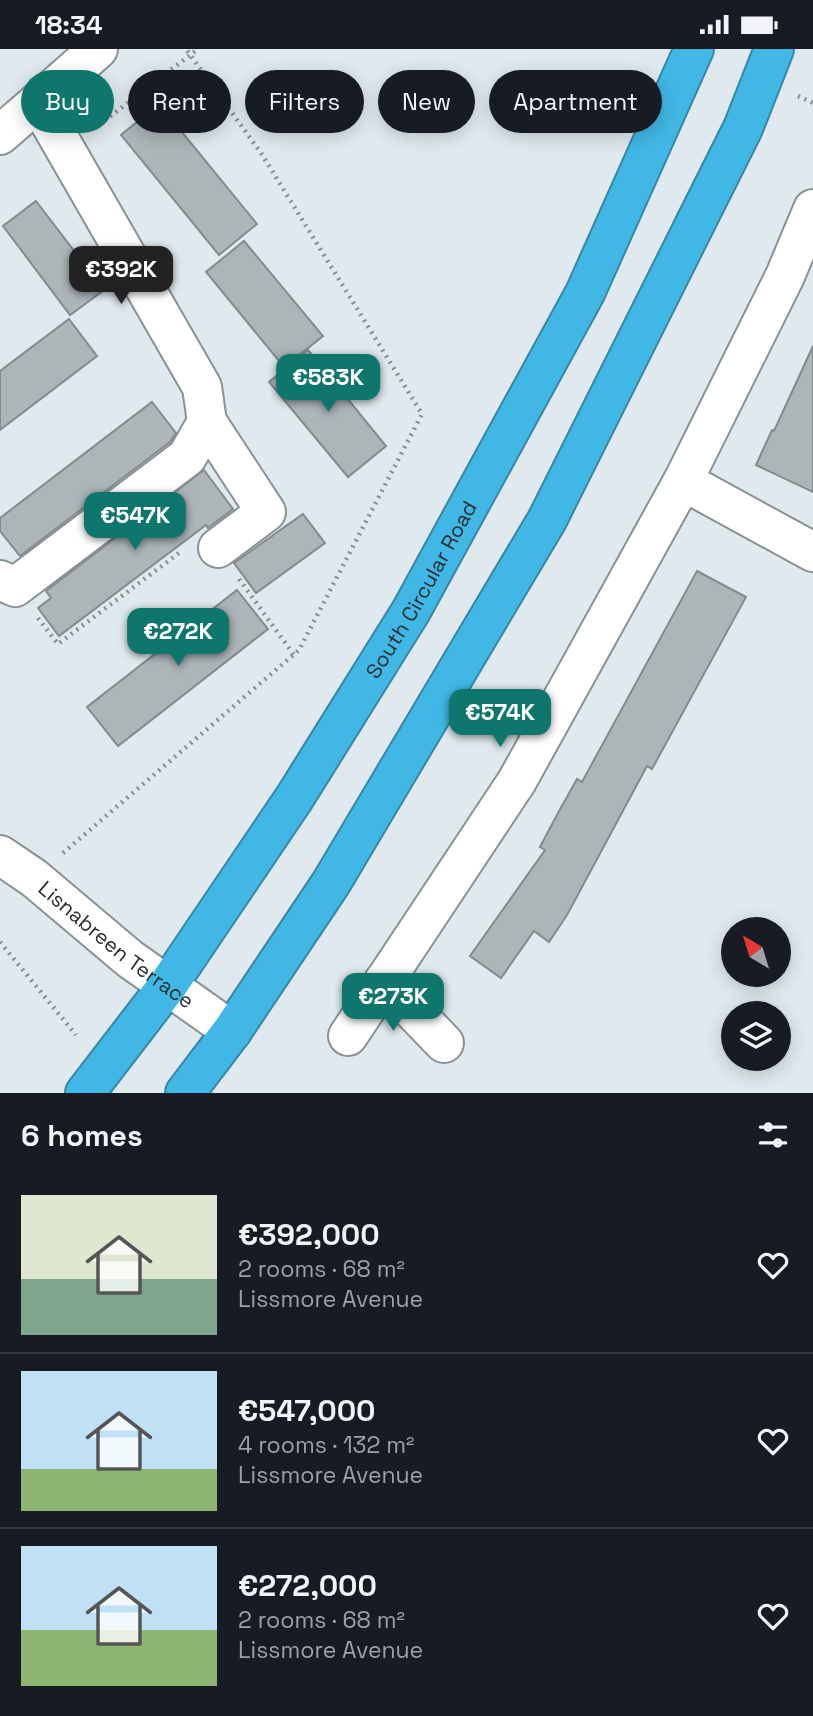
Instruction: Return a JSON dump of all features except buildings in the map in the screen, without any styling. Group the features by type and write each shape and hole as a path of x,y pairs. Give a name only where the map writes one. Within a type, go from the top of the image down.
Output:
{"highway":[{"name":"South Circular Road","path":"85,1093 168,985 295,797 411,611 585,293 694,49"},
{"path":"185,1093 233,1031 331,883 547,520 743,128 774,49"}],"street":[{"path":"74,70 98,49"},
{"path":"0,135 21,117"},
{"path":"56,133 202,387 207,422 266,512 218,548"},
{"path":"348,1036 517,781 683,481 785,276 813,209"},
{"path":"7,583 187,457 207,422"},
{"path":"683,481 813,552"},
{"name":"Lisnabreen Terrace","path":"0,855 34,878 130,959 233,1031"},
{"path":"384,981 444,1043"}],"path":[{"path":"66,150 198,49"},
{"path":"799,96 813,103"},
{"path":"7,583 58,644 195,540 218,548 294,655"},
{"path":"0,942 76,1035"}]}
